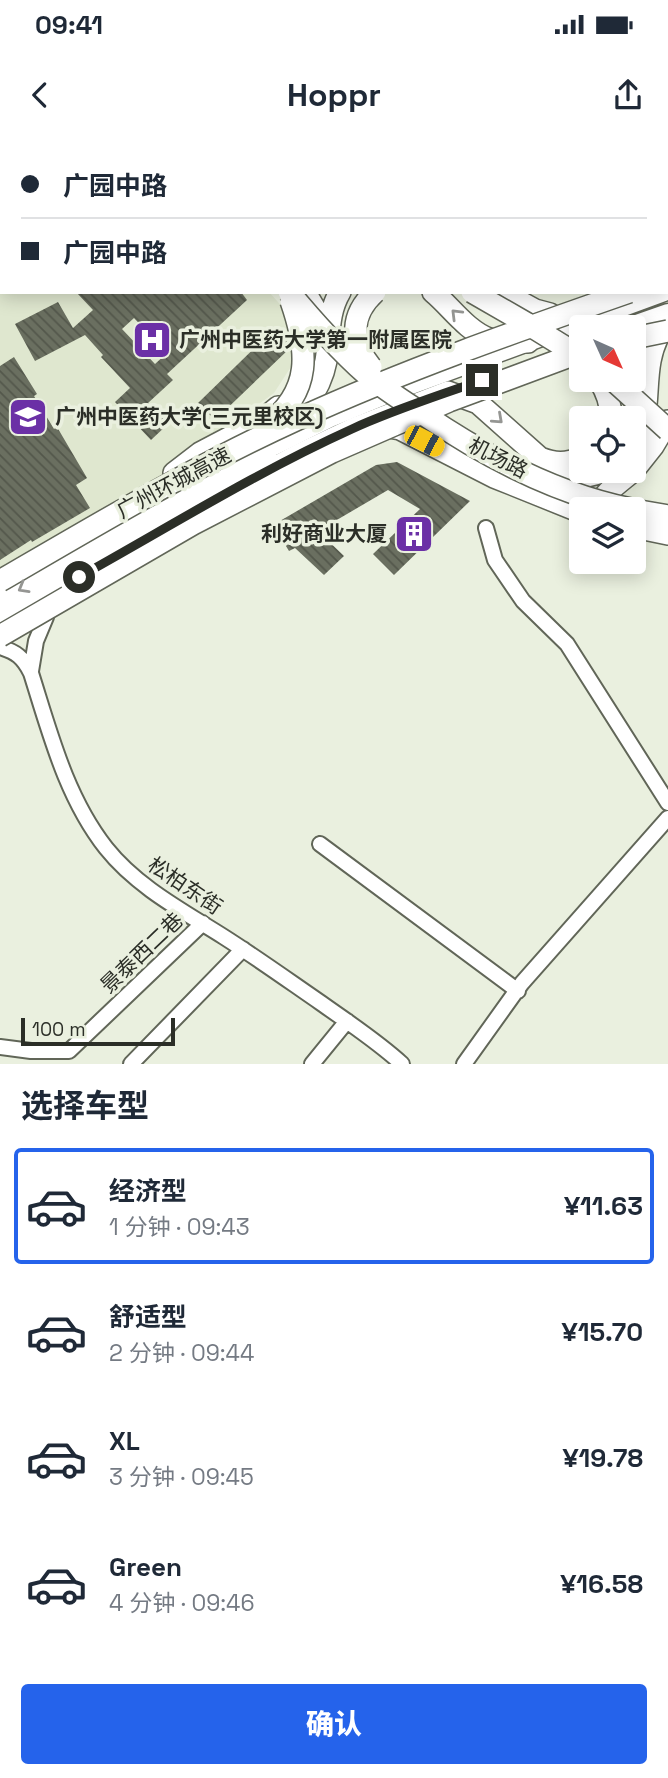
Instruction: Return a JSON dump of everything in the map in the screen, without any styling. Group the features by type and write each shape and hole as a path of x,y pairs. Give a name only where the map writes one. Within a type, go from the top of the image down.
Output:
{"highway":[{"path":"174,473 264,427 285,410 303,369 303,340 289,294"},
{"name":"机场路","path":"290,294 354,362 399,398 467,443 521,470 587,497"},
{"path":"174,473 200,453 261,421 290,394 302,377 316,341 315,309 306,294"},
{"path":"373,294 363,305 358,317 356,341 369,365 399,398"},
{"path":"435,294 485,337 503,342 528,342"},
{"path":"476,294 569,348"},
{"path":"506,294 535,310 550,314"},
{"name":"广州环城高速","path":"0,581 208,463 296,420 397,377 623,294"},
{"path":"0,600 266,450 298,416 320,381 326,362 331,311 337,296"},
{"path":"646,332 667,325"},
{"path":"646,406 650,356 654,342 667,325"},
{"path":"0,636 193,524 332,452 449,401 569,359"},
{"path":"647,382 668,407"},
{"path":"0,622 288,460 355,428 448,392 478,402 540,458 559,463 569,461"},
{"path":"626,392 668,430"},
{"path":"646,455 668,421"},
{"path":"355,428 382,425 400,429 494,477 569,507"},
{"path":"521,470 569,479"},
{"path":"603,497 618,483"},
{"name":"机场路","path":"646,512 668,516"},
{"path":"646,529 668,534"}],"main road":[{"path":"550,314 608,294"},
{"path":"550,314 609,312 626,294"},
{"path":"266,450 364,404 660,294"},
{"path":"646,326 667,325"},
{"path":"448,392 569,348"},
{"path":"0,646 217,520 304,473 400,429"},
{"path":"0,572 174,473"},
{"path":"217,520 233,490"},
{"path":"133,496 167,505"},
{"path":"58,567 73,530"},
{"path":"128,570 157,533"},
{"path":"46,617 61,595 79,577"}],"street":[{"path":"486,528 495,561 523,601 567,644 668,803"},
{"path":"31,673 36,641 46,617"},
{"path":"0,646 24,659 31,673"},
{"name":"松柏东街","path":"31,673 65,776 89,824 106,848 135,878 347,1021 402,1064"},
{"path":"464,1064 522,983 668,818"},
{"path":"320,844 518,991"},
{"name":"景泰西二巷","path":"0,1047 32,1051 69,1051 203,923"},
{"path":"131,1064 243,949"},
{"path":"312,1064 347,1021"}],"shaded area":[{"name":"广州中医药大学第一附属医院","path":"0,294 271,294 286,311 298,356 274,393 112,510 0,575"}],"building":[{"path":"78,294 242,294 247,300 167,374 173,380 148,403 168,424 151,440 115,402 130,388 85,335 35,361 15,324 58,302 73,328 93,310","holes":["134,318 167,353 155,364 122,329"]},
{"path":"275,328 288,343 289,349 215,420 198,403"},
{"name":"广州中医药大学(三元里校区)","path":"14,357 37,394 34,396 54,429 57,427 87,478 76,485 90,508 0,560 0,366"},
{"name":"利好商业大厦","path":"397,462 470,501 394,575 373,554 420,509 388,490 318,531 344,556 324,575 295,548 289,551 273,525 376,465"}],"place":[{"name":"广州中医药大学第一附属医院","path":"152,340"},
{"name":"广州中医药大学(三元里校区)","path":"28,417"},
{"name":"利好商业大厦","path":"414,534"}],"route":[{"path":"79,577 326,441 482,380"}]}
